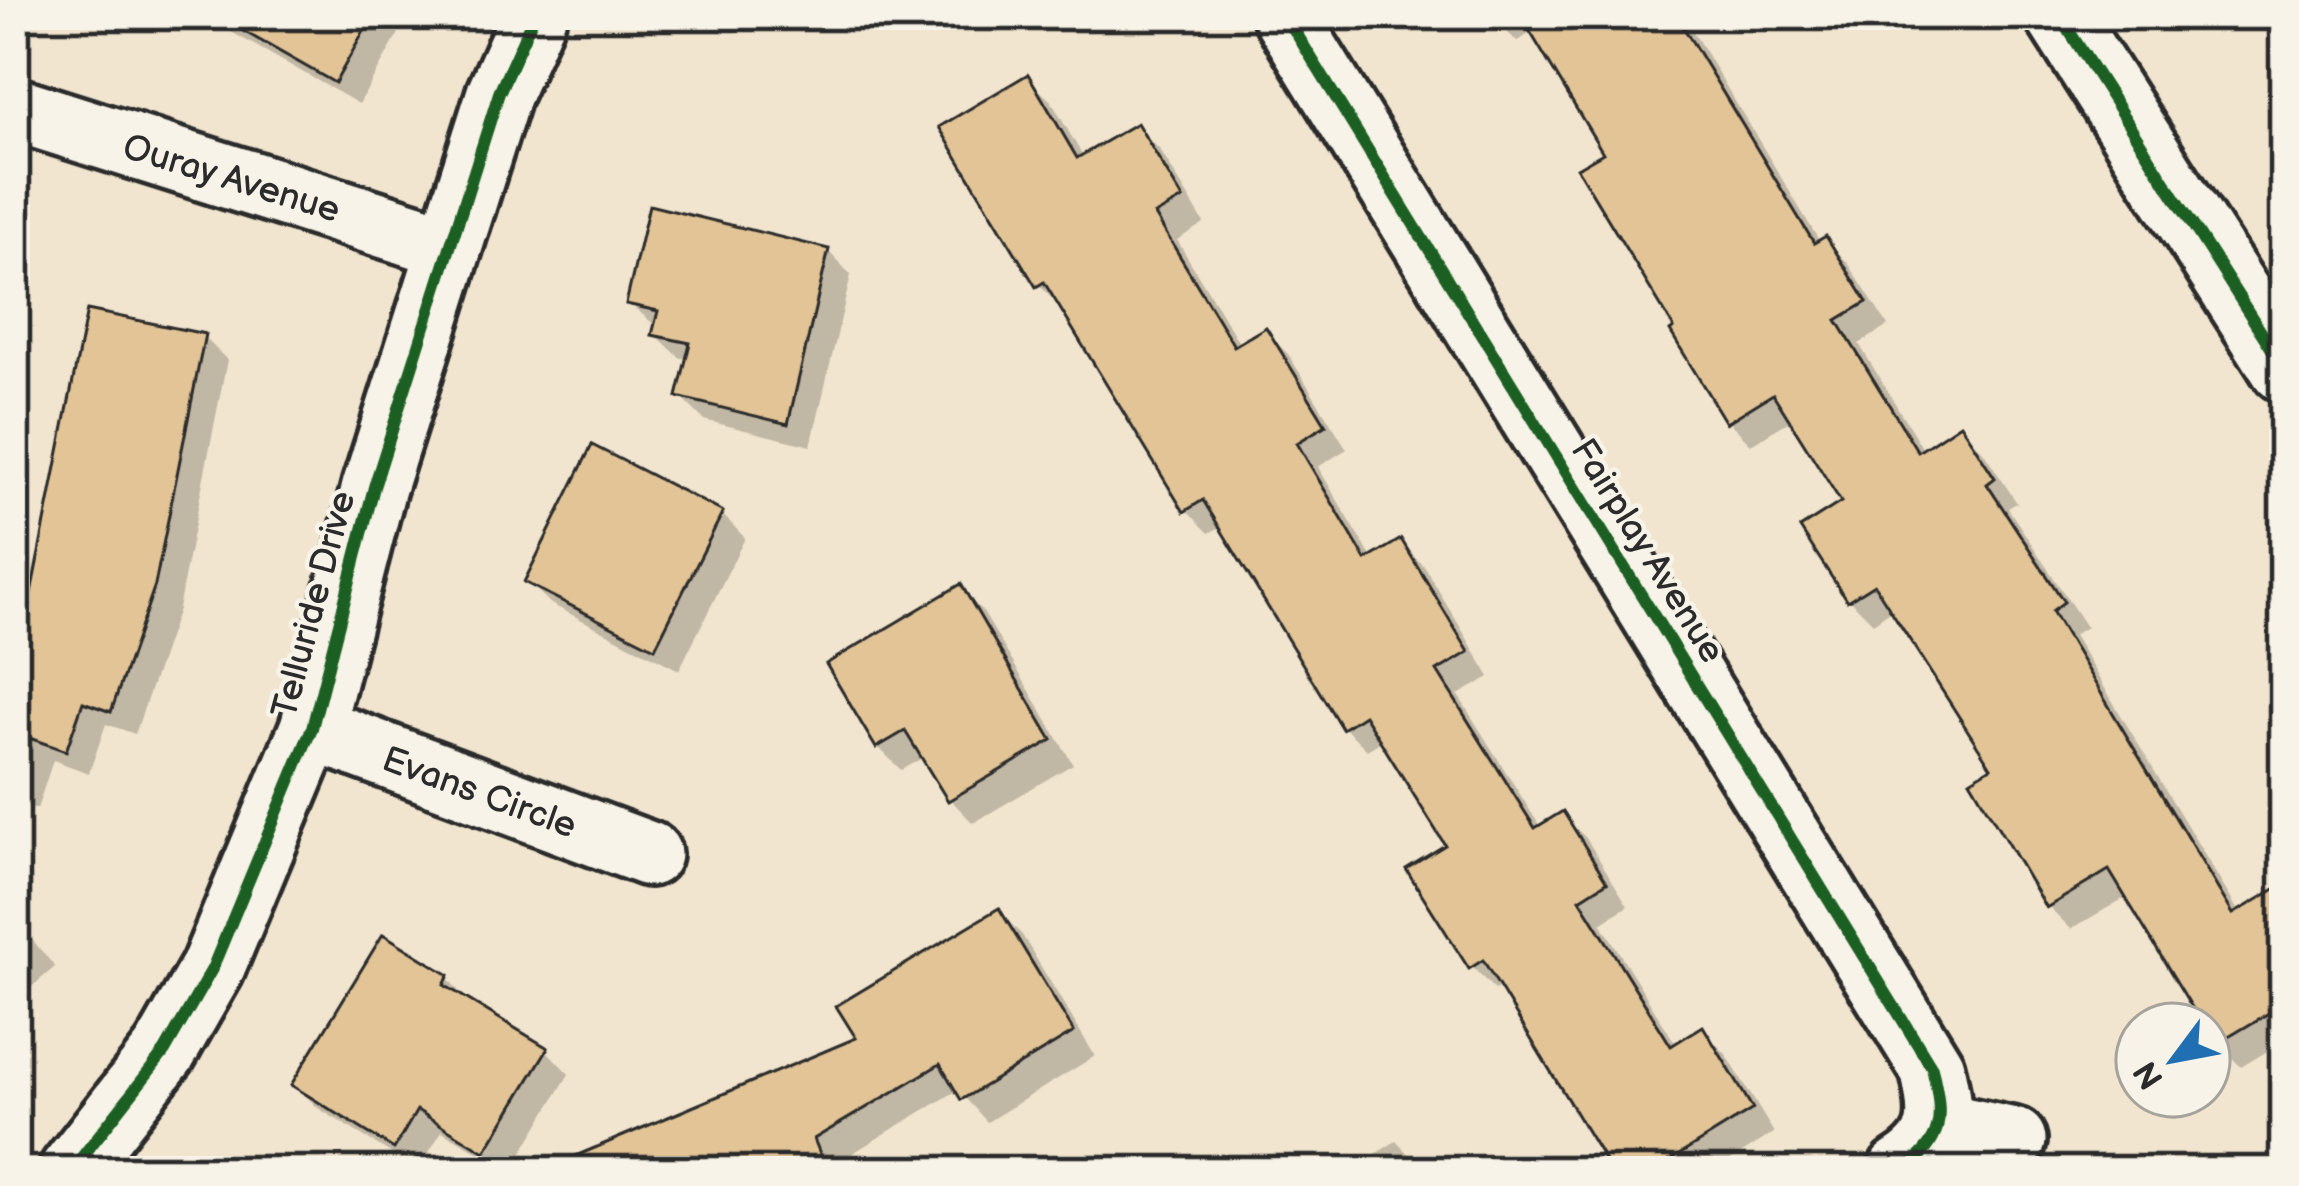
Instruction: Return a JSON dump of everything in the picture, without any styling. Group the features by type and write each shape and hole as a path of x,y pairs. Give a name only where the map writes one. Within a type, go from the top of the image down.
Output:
{"main road":[{"path":"2059,15 2284,368"}],"street":[{"name":"Telluride Drive","path":"71,1171 165,1051 212,969 312,728 374,487 449,246 500,93 534,15"},
{"name":"Fairplay Avenue","path":"1286,15 1932,1069 1941,1108 1920,1148"},
{"name":"Ouray Avenue","path":"15,109 449,246"},
{"name":"Evans Circle","path":"312,728 649,854"},
{"path":"1920,1148 2014,1140"}],"building":[{"path":"215,15 373,15 335,83"},
{"path":"1520,15 1676,15 1814,243 1826,236 1867,302 1837,320 1918,452 1960,424 1995,478 1987,484 2064,602 2052,611 2233,914 2284,884 2284,1004 2233,1034 2233,1000 2188,1000 2109,870 2046,908 1970,780 1991,767 1874,584 1847,601 1800,528 1841,502 1773,394 1726,423 1670,331 1674,328 1577,168 1603,153"},
{"path":"1028,74 1077,158 1137,123 1183,199 1155,215 1234,346 1266,327 1326,425 1297,443 1366,560 1401,539 1469,652 1437,671 1535,828 1563,811 1607,882 1580,899 1671,1046 1703,1026 1753,1109 1653,1171 1611,1171 1483,960 1469,969 1406,869 1445,845 1364,715 1342,729 1203,500 1184,512 1044,282 1036,287 939,127"},
{"path":"649,205 829,249 788,424 677,397 690,343 652,335 658,311 626,304"},
{"path":"87,310 205,334 155,585 111,712 83,702 66,751 15,733 15,587 31,593"},
{"path":"592,445 723,512 655,648 524,582"},
{"path":"961,584 1052,740 948,801 905,731 876,748 826,664"},
{"path":"999,908 1074,1032 961,1100 940,1064 814,1139 827,1171 540,1171 856,1038 836,1006"},
{"path":"383,934 449,975 444,985 548,1048 485,1152 417,1110 394,1149 291,1085"}],"cycle path":[{"path":"71,1171 165,1051 212,969 312,728 374,487 499,93 534,15"},
{"path":"1285,15 1932,1068 1937,1127 1926,1150 1900,1171"},
{"path":"2059,15 2284,368"}]}
